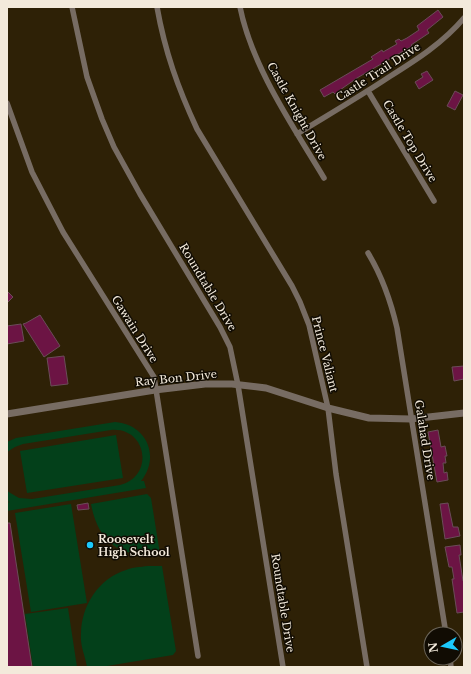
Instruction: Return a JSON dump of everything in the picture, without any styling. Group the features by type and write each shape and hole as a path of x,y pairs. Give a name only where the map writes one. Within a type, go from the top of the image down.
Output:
{"street":[{"name":"Roundtable Drive","path":"72,7 87,78 114,147 140,194 226,337 233,358 284,667"},
{"name":"Prince Valiant","path":"157,7 162,36 168,57 197,129 300,302 313,336 328,408 336,474 367,667"},
{"name":"Castle Knight Drive","path":"240,7 260,67 297,134 324,178"},
{"name":"Castle Trail Drive","path":"297,134 427,53 449,34 464,18"},
{"name":"Castle Top Drive","path":"368,91 434,201"},
{"name":"Gawain Drive","path":"7,103 37,182 71,245 154,378 198,656"},
{"name":"Galahad Drive","path":"368,253 381,279 393,314 445,626"},
{"name":"Ray Bon Drive","path":"7,414 155,390 205,384 266,388 328,408 368,418 411,419 464,413"}],"green space":[{"path":"115,422 126,424 135,429 142,435 147,443 150,452 150,462 141,481 144,481 146,488 7,511 7,503 10,502 7,501 7,491 19,498 32,499 120,485 131,480 138,472 142,463 142,453 139,444 133,436 123,431 111,430 23,444 7,452 7,442 16,438"},
{"path":"116,435 123,478 27,493 20,451"},
{"path":"147,494 151,498 160,554 146,555 123,551 114,546 99,529 94,518 91,504"},
{"path":"71,504 87,603 31,612 15,513"},
{"path":"162,566 176,651 173,655 101,667 87,667 81,643 81,634 84,613 93,594 108,579 116,574 131,568"},
{"path":"68,608 77,667 33,667 25,614"}],"building":[{"path":"438,10 443,17 427,30 429,33 411,45 412,46 357,78 335,94 333,92 324,97 320,90 373,59 371,57 382,50 383,52 397,44 395,41 399,39 401,41 419,30 417,26"},
{"path":"427,71 433,80 419,89 415,82 423,77 421,74"},
{"path":"455,91 463,95 455,110 447,106"},
{"path":"7,291 13,297 7,303"},
{"path":"40,315 60,346 44,357 23,324"},
{"path":"21,324 24,341 7,344 7,326"},
{"path":"64,356 68,384 51,386 47,358"},
{"path":"464,366 464,379 454,381 452,367"},
{"path":"438,430 441,447 445,446 447,456 445,456 446,463 443,463 444,473 447,472 448,480 437,482 428,432"},
{"path":"88,503 89,509 78,510 77,505"},
{"path":"448,503 453,527 458,527 460,536 445,539 440,504"},
{"path":"7,523 10,523 32,667 7,667"},
{"path":"460,545 461,555 459,555 464,581 464,612 457,613 452,579 454,579 452,567 449,567 445,547"}],"place":[{"name":"Roosevelt High School","path":"90,545"}]}
